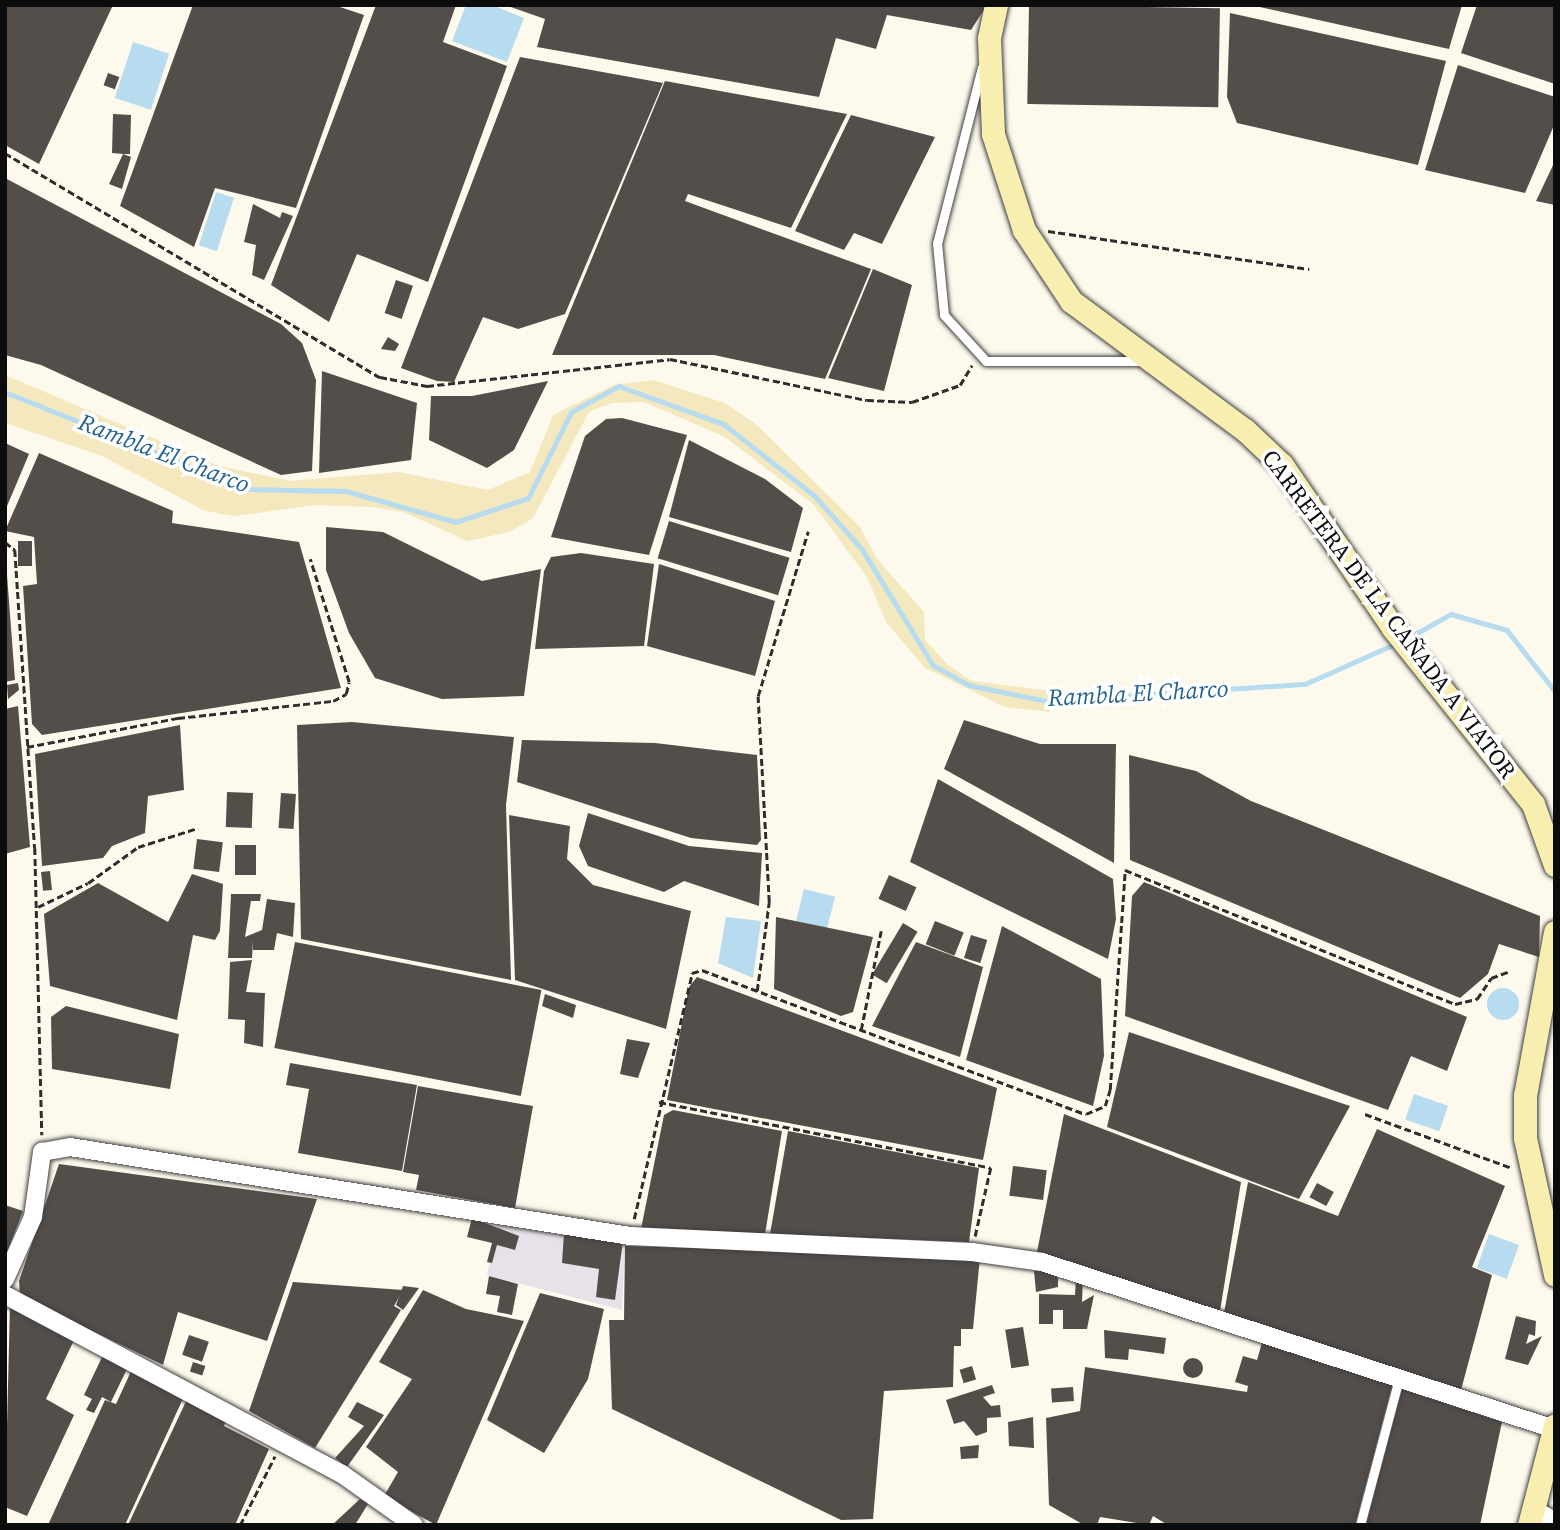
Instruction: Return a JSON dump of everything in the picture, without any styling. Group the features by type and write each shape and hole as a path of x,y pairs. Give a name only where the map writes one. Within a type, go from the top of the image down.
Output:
{"street":[{"name":"CARRETERA DE LA CAÑADA A VIATOR","path":"996,5 989,38 993,134 1024,230 1071,301 1282,465 1393,628 1533,804 1555,865"},
{"path":"1555,932 1525,1095 1528,1174 1555,1275"},
{"path":"5,1279 33,1217 47,1150 256,1173 630,1236 972,1252 1042,1262 1554,1427 1531,1517 1555,1521"},
{"path":"5,1295 283,1441 414,1525"}],"lane":[{"path":"989,38 937,243 944,315 986,361 1153,363"},
{"path":"1360,1525 1399,1378"}],"path":[{"path":"5,153 380,377 427,386 670,359 867,400 912,402 960,386 975,351"},
{"path":"1024,230 1072,231 1309,269"},
{"path":"757,991 769,902 758,695 808,531"},
{"path":"5,542 15,550 38,907 47,1150"},
{"path":"27,747 178,718 334,701 346,694 349,682 310,559"},
{"path":"38,907 88,884 138,847 198,828"},
{"path":"630,1236 659,1102 692,973 702,970 1097,1114 1110,1090 1125,870 1455,1004 1477,999 1492,978 1510,971"},
{"path":"861,1030 881,931"},
{"path":"659,1102 991,1168 972,1252"},
{"path":"1365,1114 1420,1139 1528,1174"},
{"path":"240,1525 283,1441"}],"shaded area":[{"path":"498,1223 625,1246 622,1310 487,1275"}],"sand":[{"path":"5,375 219,466 291,481 399,472 488,490 530,472 553,415 614,385 653,380 725,403 758,426 860,527 877,559 924,612 925,640 948,665 972,681 1052,691 1050,712 1005,707 925,668 886,622 867,577 813,504 725,437 644,402 612,403 589,412 533,518 510,532 467,541 404,512 371,507 317,505 235,516 205,511 102,456 5,423"}],"water":[{"path":"466,5 492,5 524,18 507,62 452,41"},
{"path":"133,42 169,54 151,110 115,98"},
{"path":"216,192 234,198 217,251 199,245"},
{"path":"804,889 835,897 827,929 796,921"},
{"path":"726,917 761,921 753,978 718,963"},
{"path":"1503,988 1515,992 1519,1004 1515,1016 1503,1020 1491,1016 1487,1004 1491,992"},
{"path":"1414,1094 1448,1106 1439,1131 1405,1120"},
{"path":"1489,1234 1519,1245 1507,1279 1477,1268"}],"building":[{"path":"5,5 113,5 39,164 5,145"},
{"path":"193,5 334,5 364,15 296,208 215,188 194,247 120,206"},
{"path":"376,5 456,5 443,42 507,66 428,282 357,254 329,322 271,285"},
{"path":"987,5 971,30 887,15 876,49 836,38 819,97 537,47 545,19 508,6"},
{"path":"1029,5 1220,8 1218,107 1027,104"},
{"path":"1251,5 1462,5 1449,49"},
{"path":"1477,5 1555,5 1555,84 1461,53"},
{"path":"1230,13 1446,61 1418,165 1237,123 1227,97"},
{"path":"520,57 663,83 565,314 518,329 483,317 454,382 437,381 401,368"},
{"path":"1458,65 1555,97 1555,123 1525,193 1425,170"},
{"path":"108,73 119,77 115,89 104,85"},
{"path":"665,81 847,114 791,228 688,194 685,201 871,269 825,379 714,355 552,355"},
{"path":"113,114 131,115 130,154 112,153"},
{"path":"851,115 935,137 882,244 854,233 844,250 795,231"},
{"path":"123,154 131,157 122,189 109,184"},
{"path":"1555,161 1555,205 1536,201"},
{"path":"5,178 281,324 302,343 316,380 312,471 281,475 41,365 5,355"},
{"path":"253,204 280,218 282,212 293,216 264,280 252,275 256,245 244,242"},
{"path":"873,269 912,285 884,391 828,378"},
{"path":"396,280 413,286 402,319 385,313"},
{"path":"388,337 399,344 395,351 381,349"},
{"path":"322,371 417,403 411,460 319,473"},
{"path":"548,381 514,450 487,468 429,440 431,396 472,396"},
{"path":"622,418 687,435 649,555 551,537 585,436 606,419"},
{"path":"689,440 765,479 803,508 791,552 669,517"},
{"path":"5,443 29,454 5,511"},
{"path":"39,453 173,511 172,523 299,542 341,688 42,735 32,724 23,586 37,584 34,537 5,531"},
{"path":"669,521 789,558 778,595 658,558"},
{"path":"326,527 383,532 482,581 541,569 524,696 442,699 375,678 349,633 326,570"},
{"path":"18,541 32,541 32,566 18,566"},
{"path":"5,549 15,680 5,682"},
{"path":"581,553 654,564 644,646 535,649 544,571 551,557"},
{"path":"659,564 775,601 755,676 647,646"},
{"path":"18,683 19,690 8,699 7,685"},
{"path":"18,706 30,847 5,854 5,709"},
{"path":"964,720 1040,744 1116,744 1114,863 944,769"},
{"path":"352,722 514,737 506,805 511,980 301,939 297,725"},
{"path":"180,725 184,790 148,796 145,833 112,846 103,858 42,866 35,754"},
{"path":"522,740 655,743 757,755 761,840 757,845 691,838 517,782"},
{"path":"1129,755 1196,771 1251,801 1540,916 1539,957 1499,944 1488,974 1460,998 1130,860"},
{"path":"938,779 1113,879 1116,919 1108,959 910,862"},
{"path":"227,792 253,793 252,828 226,827"},
{"path":"281,793 296,794 294,829 279,828"},
{"path":"588,813 689,846 762,853 759,906 684,881 664,892 588,866 579,846"},
{"path":"509,815 570,826 567,859 593,885 691,911 666,1029 515,980"},
{"path":"197,839 223,842 219,872 193,869"},
{"path":"235,845 256,845 256,875 235,875"},
{"path":"50,871 52,890 43,891 41,872"},
{"path":"192,874 223,884 220,931 215,940 193,935 177,1020 50,986 44,914 98,883 168,922"},
{"path":"889,875 916,887 906,911 878,899"},
{"path":"1144,882 1467,1017 1447,1071 1411,1056 1388,1110 1125,1016 1132,896"},
{"path":"231,894 261,894 260,901 251,901 245,937 262,930 267,899 295,903 293,937 277,933 274,950 253,950 253,941 252,958 228,958"},
{"path":"776,917 873,937 853,1012 841,1016 774,989"},
{"path":"935,921 964,933 954,956 926,944"},
{"path":"903,923 918,932 887,983 872,974"},
{"path":"1002,926 1101,979 1104,1056 1093,1106 966,1060"},
{"path":"971,935 987,940 980,963 964,958"},
{"path":"295,942 541,990 521,1096 274,1048"},
{"path":"916,942 983,967 960,1057 872,1026"},
{"path":"252,960 246,992 265,993 263,1047 244,1043 245,1020 228,1019 230,962"},
{"path":"697,977 997,1088 983,1160 667,1100 689,987"},
{"path":"545,994 576,1005 573,1018 542,1006"},
{"path":"66,1006 179,1034 170,1089 52,1069 51,1017"},
{"path":"1129,1032 1350,1106 1299,1199 1107,1127"},
{"path":"627,1039 650,1043 638,1078 620,1074"},
{"path":"290,1063 417,1085 402,1171 298,1153 309,1089 286,1085"},
{"path":"418,1086 533,1106 515,1208 416,1190 419,1175 403,1172"},
{"path":"673,1110 782,1131 765,1234 641,1229 664,1115"},
{"path":"1064,1114 1241,1182 1220,1311 1037,1252"},
{"path":"1377,1129 1505,1186 1472,1267 1492,1275 1461,1390 1224,1313 1248,1182 1338,1216"},
{"path":"788,1131 979,1168 969,1242 770,1234"},
{"path":"59,1164 317,1199 267,1341 178,1312 163,1365 20,1296 19,1281"},
{"path":"1013,1166 1047,1170 1043,1200 1009,1196"},
{"path":"1317,1183 1334,1192 1326,1206 1309,1197"},
{"path":"5,1205 23,1211 5,1257"},
{"path":"472,1218 519,1236 515,1250 497,1245 492,1263 487,1262 492,1243 467,1237"},
{"path":"564,1233 623,1241 615,1300 596,1297 599,1269 562,1263"},
{"path":"625,1246 980,1257 973,1329 961,1329 961,1346 954,1346 953,1387 884,1391 873,1519 841,1520 612,1409 609,1320 624,1320"},
{"path":"1058,1270 1058,1287 1036,1292 1034,1271"},
{"path":"489,1276 518,1284 512,1315 497,1312 500,1296 486,1294"},
{"path":"1076,1277 1083,1279 1082,1302 1094,1295 1087,1329 1063,1329 1063,1310 1053,1310 1053,1324 1039,1324 1039,1294 1075,1295"},
{"path":"293,1282 403,1290 394,1306 401,1310 315,1448 249,1411"},
{"path":"403,1286 419,1288 403,1310 396,1305"},
{"path":"423,1290 466,1309 524,1321 436,1525 384,1496 398,1472 366,1447 412,1379 379,1362"},
{"path":"540,1293 604,1309 588,1379 544,1453 487,1420"},
{"path":"10,1304 75,1338 46,1399 74,1415 27,1516 5,1507"},
{"path":"1516,1316 1536,1321 1535,1336 1529,1334 1526,1344 1542,1336 1528,1365 1505,1359"},
{"path":"1023,1327 1029,1366 1011,1368 1005,1330"},
{"path":"1104,1330 1166,1338 1164,1354 1129,1349 1128,1360 1105,1358"},
{"path":"189,1335 209,1342 202,1362 182,1355"},
{"path":"1263,1339 1393,1382 1355,1525 1168,1525 1153,1516 1149,1525 1100,1517 1097,1525 1084,1525 1049,1505 1046,1418 1080,1411 1085,1367 1247,1392 1248,1386 1235,1382 1243,1356 1257,1360"},
{"path":"103,1355 128,1367 111,1402 102,1397 94,1413 86,1410 92,1399 84,1395"},
{"path":"1193,1358 1200,1361 1203,1368 1200,1375 1193,1378 1186,1375 1183,1368 1186,1361"},
{"path":"193,1362 205,1366 202,1376 190,1372"},
{"path":"972,1366 976,1379 964,1383 960,1370"},
{"path":"133,1367 186,1392 125,1525 48,1525 105,1400 116,1404"},
{"path":"992,1385 995,1393 983,1397 991,1406 1000,1405 1001,1417 987,1418 987,1432 976,1436 964,1421 954,1424 946,1400"},
{"path":"1073,1387 1074,1401 1052,1403 1051,1389"},
{"path":"1402,1389 1502,1422 1480,1525 1366,1525"},
{"path":"189,1395 228,1415 224,1426 269,1449 235,1525 128,1525"},
{"path":"357,1402 384,1415 347,1467 335,1458 364,1426 348,1417"},
{"path":"1033,1417 1034,1448 1009,1446 1008,1422"},
{"path":"979,1445 978,1458 961,1459 960,1447"},
{"path":"360,1499 368,1504 355,1525 332,1525"}],"waterway":[{"name":"Rambla El Charco","path":"5,392 247,489 346,491 456,522 528,498 571,412 619,386 724,424 815,496 862,549 933,665 969,685 1046,701 1305,684 1397,643"},
{"name":"Rambla El Charco","path":"1408,638 1451,614 1507,630 1555,691"}]}
